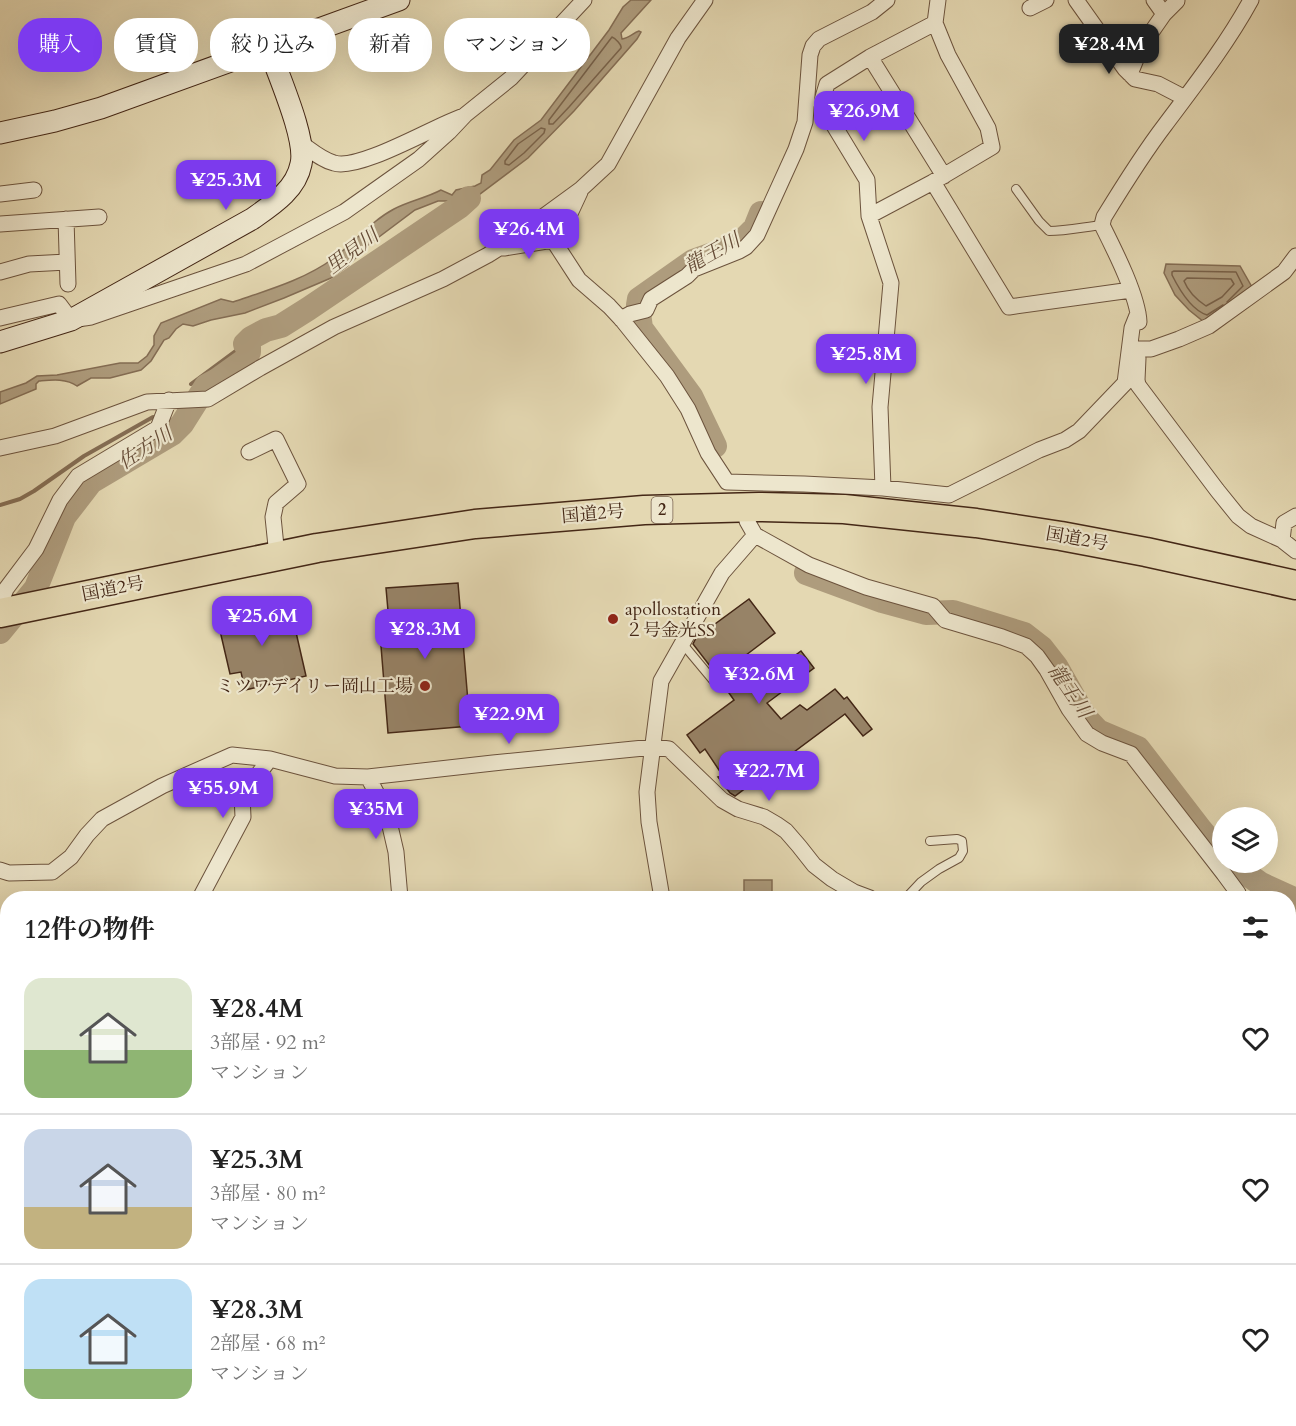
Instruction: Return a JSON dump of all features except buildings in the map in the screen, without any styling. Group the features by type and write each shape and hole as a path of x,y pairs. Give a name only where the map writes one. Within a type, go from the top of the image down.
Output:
{"highway":[{"name":"国道2号","path":"8,609 317,548 475,524 644,510 759,507 844,510 987,524 1146,552 1296,585"}],"street":[{"path":"336,23 399,0"},
{"path":"0,342 71,320 117,309 246,264 344,212 419,159 465,115 511,78 584,0"},
{"path":"0,448 55,436 147,402 208,399 334,327 443,279 499,249 581,189 608,164 678,38 705,0"},
{"path":"626,317 646,310 651,299 675,285 693,269 739,251 757,235 796,149 805,122 810,55 813,46 819,39 872,12 887,0"},
{"path":"869,216 939,179 992,147 988,128 948,55 935,23 938,0"},
{"path":"1030,8 1046,0"},
{"path":"1076,0 1125,69 1135,79 1158,84 1185,98"},
{"path":"1154,0 1164,14"},
{"path":"1251,0 1225,42 1135,166 1104,217 1102,225 1131,290 1138,313 1138,385 1238,516 1251,526 1282,540 1296,551"},
{"path":"1130,74 1141,47 1164,14 1177,1"},
{"path":"883,488 880,407 891,283 869,216 867,180 821,104 827,84 870,57 935,23"},
{"path":"870,57 1008,306 1131,290"},
{"path":"0,133 101,108 210,69"},
{"path":"71,320 252,219 278,202 292,183 301,165 302,144 277,72"},
{"path":"302,144 335,164 348,164 371,157 465,115"},
{"path":"499,249 554,240 567,220 581,189"},
{"path":"0,194 34,190"},
{"path":"0,224 99,217"},
{"path":"66,219 68,284"},
{"path":"554,240 579,280 609,306 626,317 688,409 708,453 727,482 883,488 949,495 1039,450 1065,440 1079,431 1125,382 1132,328 1138,313"},
{"path":"1138,349 1151,349 1209,326 1284,272 1296,256"},
{"path":"0,272 29,264 67,262"},
{"path":"0,318 59,304 71,320"},
{"path":"8,609 6,589 36,549 60,500 78,476 158,428 176,400"},
{"path":"249,452 276,439 298,484 276,503 273,516 277,556"},
{"path":"1282,540 1284,523 1296,516"},
{"path":"747,521 755,535 809,565 866,587 933,606 945,620 1026,646 1047,670 1069,709 1087,734 1102,743 1131,754 1237,891"},
{"path":"661,891 649,822 647,792 661,681 722,573 755,535"},
{"path":"0,870 9,873 52,872 71,857 102,819 162,786 232,755 270,759 335,776 368,777 654,747 669,749 722,800 738,809 777,824 793,838 814,865 839,883 856,891"},
{"path":"204,891 243,817 242,795 270,759"},
{"path":"368,777 387,813 396,852 399,891"}],"lane":[{"path":"1016,189 1049,231 1102,225"},
{"path":"682,643 717,685"},
{"path":"913,891 939,869 959,858 963,851 962,841 957,839 930,841"}],"water":[{"name":"里見川","path":"631,0 651,0 621,33 622,39 639,31 641,32 637,39 574,111 528,158 460,209 458,205 448,201 438,201 415,210 367,246 349,265 331,278 245,313 193,326 183,324 164,340 151,361 141,370 110,378 91,378 77,386 63,381 39,381 36,389 0,404 0,392 26,383 37,376 57,375 120,363 138,363 147,356 154,345 154,336 161,323 221,299 233,302 298,278 334,258 378,219 394,209 441,190 452,195 456,190 481,183 482,175 490,170 514,140 541,120 577,72 590,72 590,55 623,7"},
{"path":"1166,264 1240,266 1252,287 1204,322 1175,295 1164,273"},
{"path":"744,880 772,880 772,891 744,891"}],"waterway":[{"name":"佐方川","path":"0,632 36,588 64,517 91,482 172,434 182,424 206,386 245,360 249,352 245,344 251,338 266,330 281,326 308,309 469,198"},
{"name":"龍王川","path":"715,446 691,396 641,328 639,299 693,261 732,247 744,239 755,228 761,213"},
{"path":"191,384 245,344"},
{"path":"0,505 20,499 34,491 84,456 153,417"},
{"name":"龍王川","path":"806,573 882,601 926,613 953,612 1024,634 1042,648 1056,666 1085,717 1098,731 1138,748 1212,843"},
{"name":"龍王川","path":"1246,873 1276,891"}],"place":[{"name":"apollostation ２号金光SS","path":"613,619"},
{"name":"ミツワデイリー岡山工場","path":"425,686"}]}
